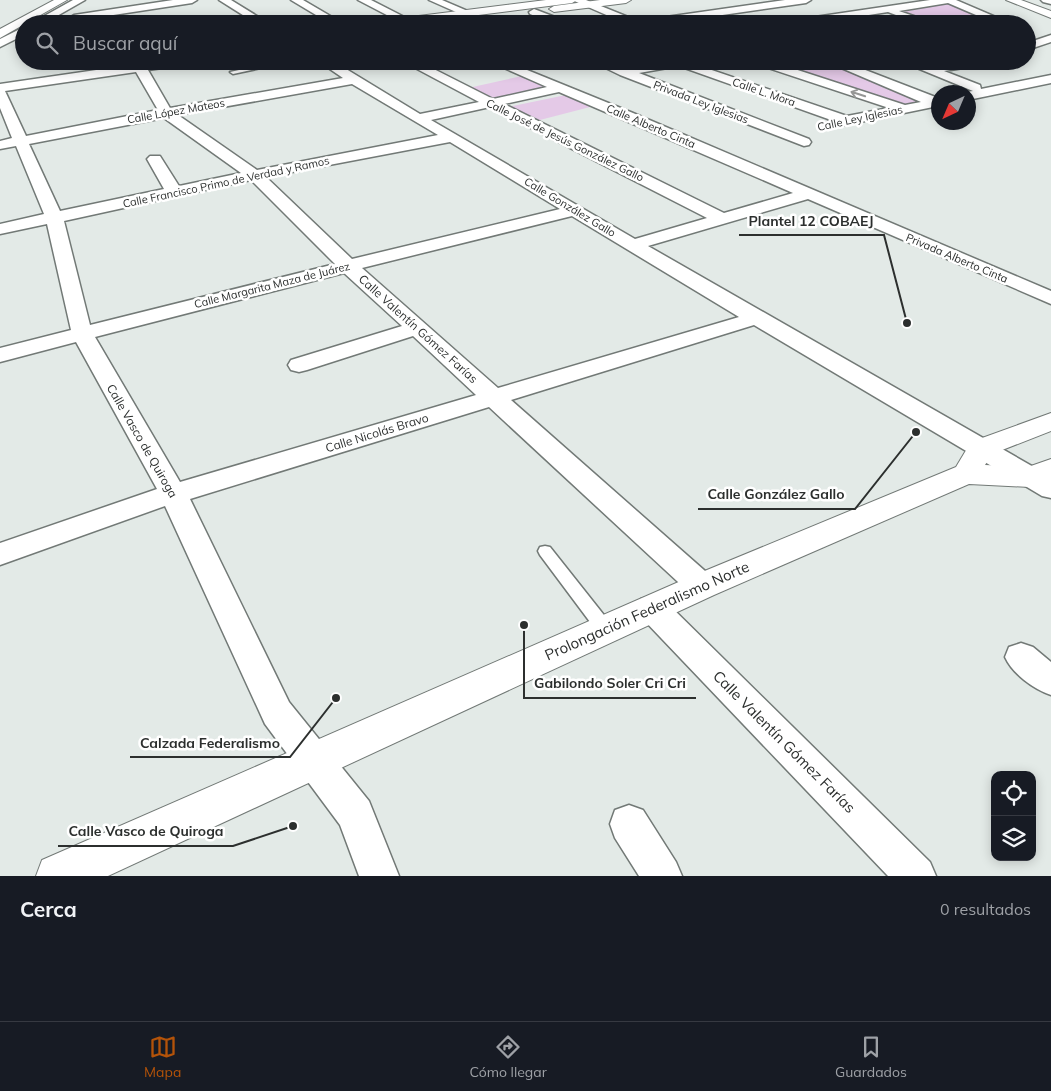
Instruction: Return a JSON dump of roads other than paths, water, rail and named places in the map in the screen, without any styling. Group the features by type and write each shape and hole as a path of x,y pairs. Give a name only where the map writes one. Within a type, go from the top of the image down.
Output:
{"main road":[{"path":"21,15 49,0"},
{"path":"33,15 62,0"},
{"path":"453,15 572,0"},
{"path":"508,15 626,0"},
{"path":"1011,0 1051,15"},
{"path":"0,26 15,18"},
{"path":"0,34 15,25"},
{"name":"Prolongación Federalismo Norte","path":"58,876 702,586 974,461 1051,421"},
{"name":"Prolongación Federalismo Norte","path":"974,461 1044,478"}],"street":[{"path":"52,15 80,0"},
{"path":"94,15 192,0"},
{"path":"224,0 250,15"},
{"path":"296,0 323,15"},
{"path":"363,0 395,15"},
{"path":"435,0 440,0"},
{"path":"435,0 471,15"},
{"path":"577,0 614,15"},
{"path":"700,15 806,0"},
{"path":"854,15 949,0 985,15"},
{"path":"1046,0 1051,1"},
{"path":"855,7 873,12"},
{"path":"888,10 904,15"},
{"path":"40,11 63,15"},
{"path":"534,12 542,15"},
{"path":"1036,33 1051,38"},
{"path":"0,44 15,35"},
{"path":"1036,44 1051,38"},
{"path":"0,88 134,70"},
{"name":"Calle Valentín Gómez Farías","path":"142,70 166,113 254,175 348,266 702,586"},
{"name":"Calle González Gallo","path":"338,70 418,119 452,136 756,318 974,461"},
{"name":"Calle José de Jesús González Gallo","path":"426,70 723,219"},
{"name":"Calle Alberto Cinta","path":"516,70 808,194"},
{"name":"Privada Ley Iglesias","path":"619,70 804,142"},
{"path":"624,72 636,70"},
{"name":"Calle L. Mora","path":"708,70 847,121"},
{"path":"785,70 905,109"},
{"name":"Calle Ley Iglesias","path":"854,70 931,100"},
{"path":"930,70 959,85"},
{"path":"976,91 1051,79"},
{"name":"Calle López Mateos","path":"10,143 353,80"},
{"path":"418,119 561,88"},
{"name":"Calle Vasco de Quiroga","path":"0,93 10,143 54,217 82,334 173,494 278,713 355,814 379,876"},
{"name":"Calle Ley Iglesias","path":"784,134 931,103"},
{"name":"Calle Francisco Primo de Verdad y Ramos","path":"0,229 254,175 452,136"},
{"path":"156,159 174,192"},
{"path":"633,245 808,194"},
{"name":"Privada Alberto Cinta","path":"808,194 1051,298"},
{"name":"Calle Margarita Maza de Juárez","path":"0,356 574,210"},
{"name":"Calle Nicolás Bravo","path":"0,554 173,494 756,318"},
{"path":"299,365 417,328"},
{"name":"Calle Valentín Gómez Farías","path":"652,608 916,876"},
{"path":"1022,657 1051,681"},
{"path":"629,824 662,876"}],"lane":[{"path":"233,72 244,70"},
{"path":"545,551 605,629"}],"place":[{"name":"Plantel 12 COBAEJ","path":"907,323"},
{"name":"Calle González Gallo","path":"916,432"},
{"name":"Gabilondo Soler Cri Cri","path":"524,625"},
{"name":"Calzada Federalismo","path":"336,698"},
{"name":"Calle Vasco de Quiroga","path":"293,826"}]}
